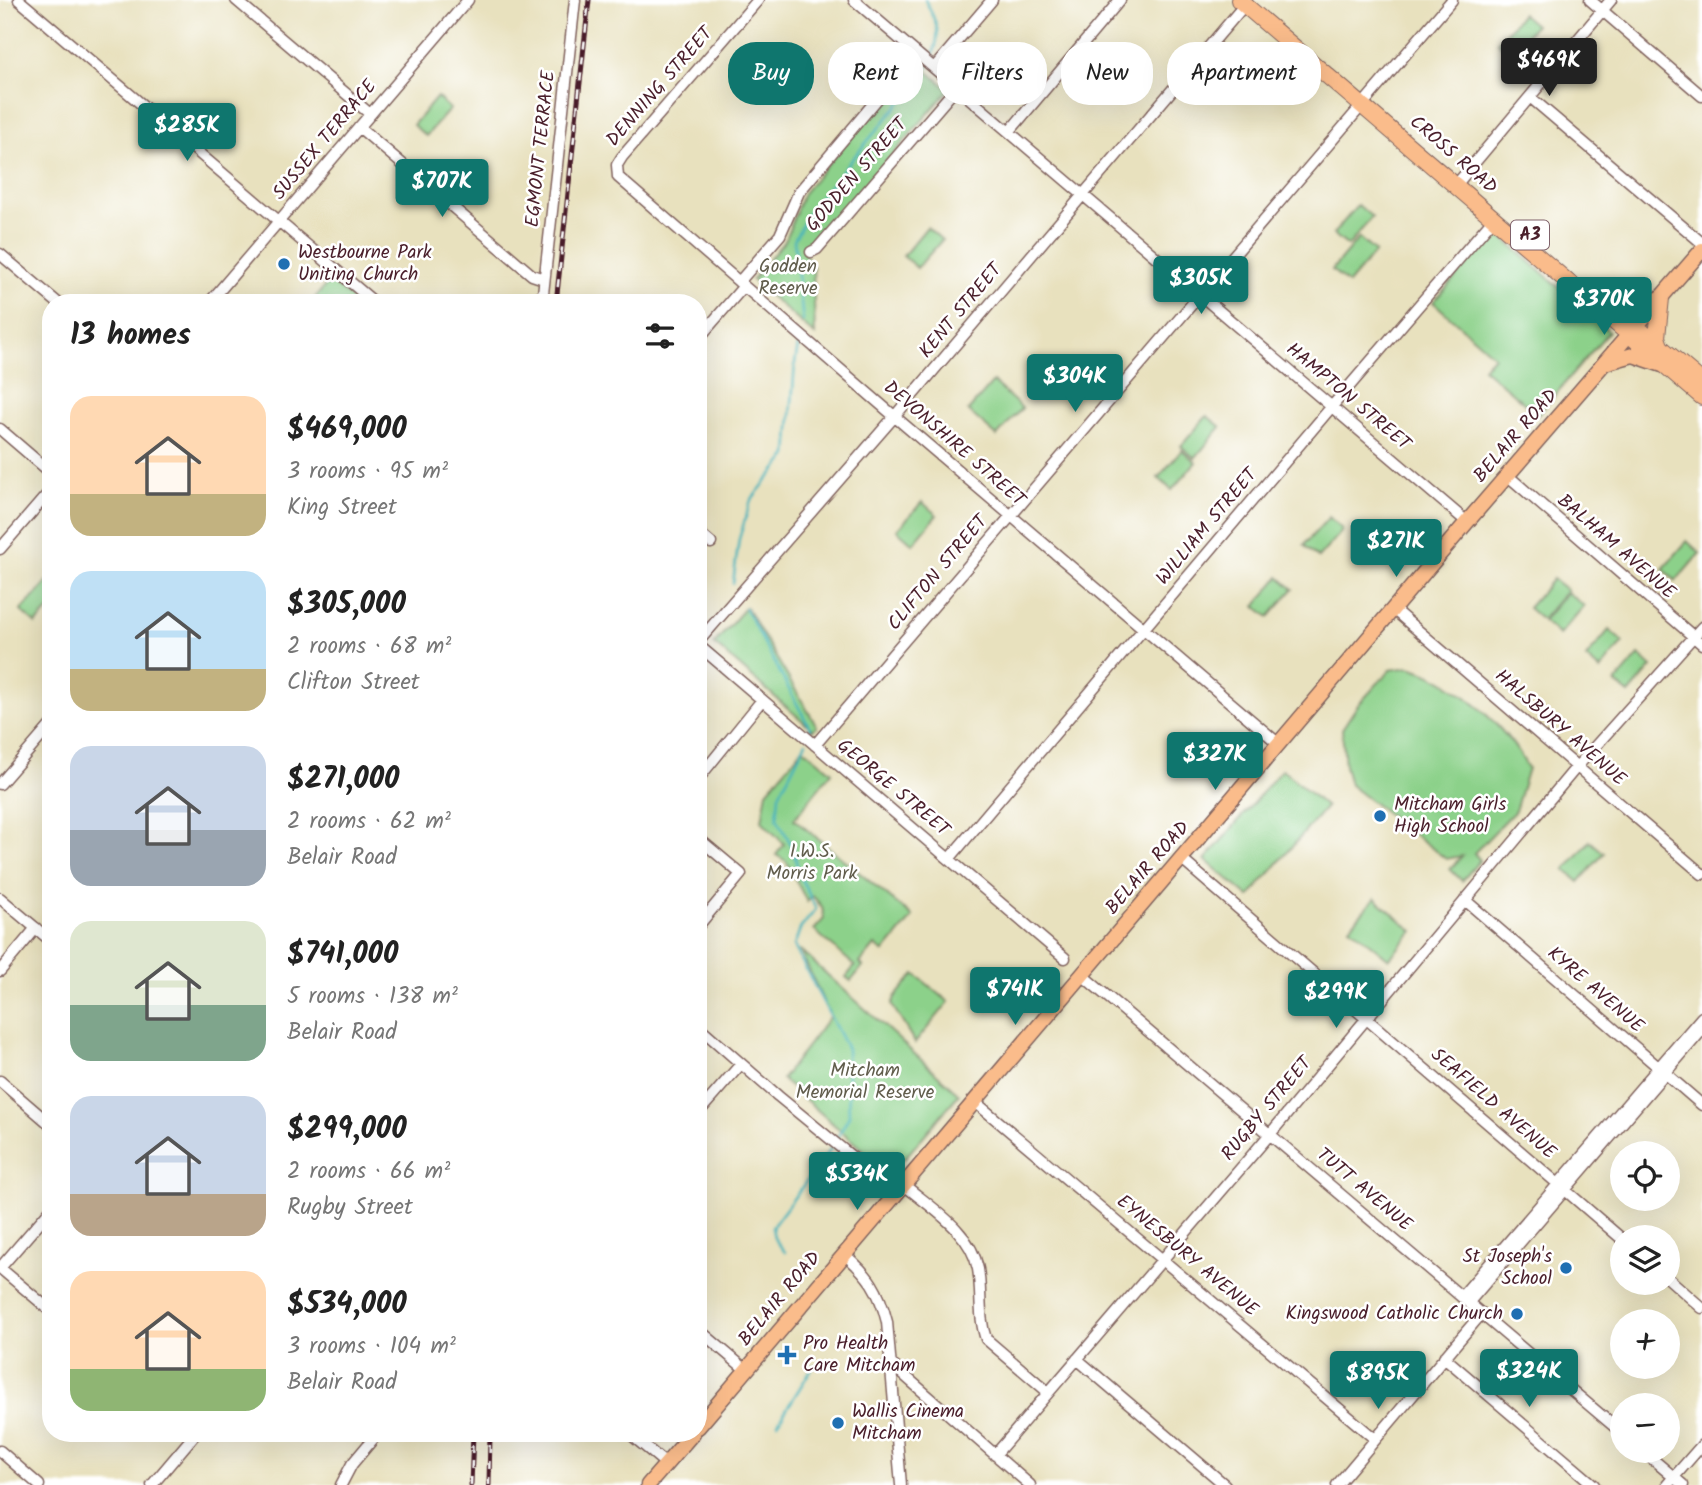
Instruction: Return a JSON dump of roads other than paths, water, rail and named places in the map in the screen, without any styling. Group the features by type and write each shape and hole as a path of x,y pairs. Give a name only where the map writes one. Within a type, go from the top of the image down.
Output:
{"highway":[{"name":"CROSS ROAD","path":"1247,1 1597,294 1665,366 1702,397"},
{"name":"CROSS ROAD","path":"1460,181 1494,218 1633,331 1660,346 1702,383"},
{"path":"1658,301 1657,337 1660,346"}],"main road":[{"name":"BELAIR ROAD","path":"707,1416 1507,475 1702,250"},
{"path":"1597,294 1636,306 1658,301"},
{"path":"1606,362 1633,355 1665,366"},
{"path":"648,1485 685,1442"}],"street":[{"path":"19,0 364,294"},
{"path":"236,0 370,114"},
{"name":"SUSSEX TERRACE","path":"217,294 467,0"},
{"name":"EGMONT TERRACE","path":"543,294 575,0"},
{"name":"DENNING STREET","path":"617,164 758,0"},
{"name":"HAMPTON STREET","path":"854,0 903,42"},
{"path":"931,65 992,0"},
{"path":"1009,132 1119,0"},
{"path":"1365,100 1452,0"},
{"path":"1590,0 1702,96"},
{"path":"1460,181 1611,0"},
{"name":"KENT STREET","path":"707,633 1247,1"},
{"name":"HAMPTON STREET","path":"923,59 937,70"},
{"path":"1530,97 1702,243"},
{"name":"CLIFTON STREET","path":"814,745 1365,100"},
{"path":"707,328 780,235 799,192 872,105"},
{"name":"GODDEN STREET","path":"811,252 817,249 941,105"},
{"name":"HAMPTON STREET","path":"978,105 1467,522"},
{"path":"359,127 532,275 544,279"},
{"name":"DEVONSHIRE STREET","path":"617,164 618,177 623,182 1279,744"},
{"name":"WILLIAM STREET","path":"949,859 1494,218"},
{"path":"0,254 47,294"},
{"path":"0,429 42,464"},
{"name":"BALHAM AVENUE","path":"1507,475 1698,641"},
{"path":"0,549 42,499"},
{"path":"707,540 711,543"},
{"name":"HALSBURY AVENUE","path":"1393,609 1702,874"},
{"name":"RUGBY STREET","path":"995,1455 1271,1133 1578,766 1698,641 1702,627"},
{"name":"GEORGE STREET","path":"707,651 1065,958"},
{"path":"707,768 762,700"},
{"path":"0,785 42,736"},
{"path":"707,846 741,874 707,915"},
{"name":"SEAFIELD AVENUE","path":"1181,859 1610,1229"},
{"path":"0,898 42,933"},
{"name":"KYRE AVENUE","path":"1465,900 1702,1105"},
{"path":"0,971 36,928"},
{"name":"TUTT AVENUE","path":"1082,975 1610,1423"},
{"path":"1466,1299 1700,1025"},
{"path":"707,1034 843,1150 900,1189 917,1196 963,1236 974,1253 978,1269 982,1327 986,1339 1048,1392"},
{"path":"707,1103 741,1064"},
{"path":"0,1081 42,1117"},
{"name":"EYNESBURY AVENUE","path":"974,1101 1375,1439"},
{"path":"42,1219 0,1268 42,1303"},
{"path":"844,1254 867,1275 881,1300 887,1322 901,1485"},
{"path":"1680,1289 1702,1308"},
{"path":"1337,1485 1482,1313"},
{"path":"707,1337 745,1370"},
{"path":"1444,1357 1594,1485"},
{"path":"1077,1359 1225,1485"},
{"path":"890,1362 1030,1485"},
{"path":"891,1389 899,1382 909,1381"},
{"path":"152,1485 188,1442"},
{"path":"341,1485 352,1464 370,1442"},
{"path":"640,1442 666,1464"},
{"path":"1655,1463 1675,1482 1702,1445"},
{"path":"0,1451 39,1485"}],"waterway":[{"path":"925,0 937,29 937,43 931,60"},
{"path":"803,321 794,240 812,207 925,73 928,66"},
{"path":"733,583 739,539 751,500 788,455 798,346"},
{"path":"745,608 810,728 808,736"},
{"path":"806,742 779,795 777,818 793,848 799,874 816,909 800,929 794,946 847,1049 849,1116 837,1138"},
{"path":"785,1252 774,1238 772,1227 832,1147"},
{"path":"778,1423 814,1365"}],"railway":[{"path":"557,294 589,0"},
{"path":"471,1485 473,1442"},
{"path":"489,1485 490,1442"}],"place":[{"name":"Westbourne Park Uniting Church","path":"284,264"},
{"name":"Mitcham Girls High School","path":"1380,816"},
{"name":"St Joseph's School","path":"1566,1268"},
{"name":"Kingswood Catholic Church","path":"1517,1314"},
{"name":"Pro Health Care Mitcham","path":"787,1355"},
{"name":"Wallis Cinema Mitcham","path":"838,1423"}],"park label":[{"name":"Godden Reserve","path":"788,278"},
{"name":"I.W.S. Morris Park","path":"812,863"},
{"name":"Mitcham Memorial Reserve","path":"865,1082"}]}
